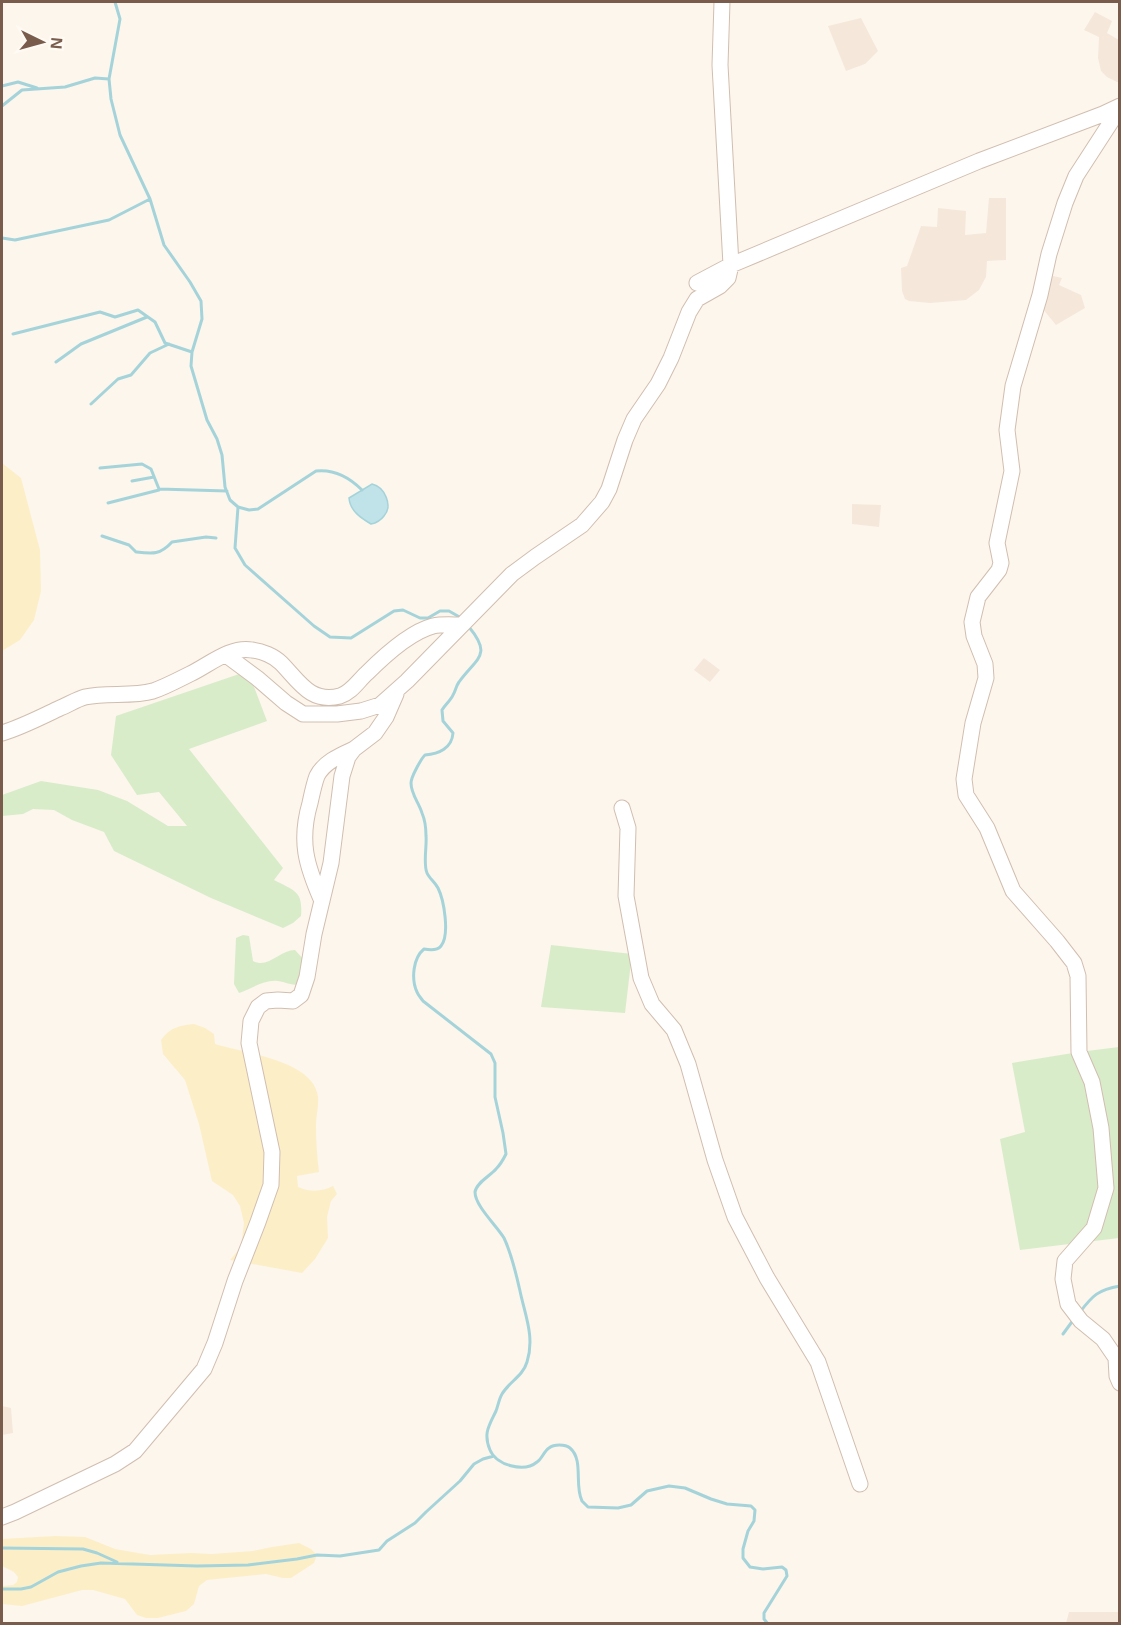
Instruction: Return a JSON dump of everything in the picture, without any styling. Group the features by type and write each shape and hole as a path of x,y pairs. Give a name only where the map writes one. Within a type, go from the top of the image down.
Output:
{"street":[{"path":"226,656 257,678 286,704 303,714 337,714 361,711 380,705 512,574 582,525 602,502 609,489 634,419 658,384 689,312 697,299 728,279 731,265 720,65 722,2"},
{"path":"697,283 731,265 979,161 1119,107"},
{"path":"1119,107 1076,176 1065,203 1013,386 1007,430 1012,471 997,543 1001,563 999,570 978,597 972,622 974,636 985,664 986,678 973,723 964,779 966,795 987,828 1013,891 1063,948 1074,963 1078,976 1079,1052 1092,1082 1101,1128 1106,1188 1094,1228 1065,1261 1063,1279 1068,1304 1082,1321 1103,1339 1116,1358 1119,1383"},
{"path":"2,733 16,729 84,697 152,692 238,650 252,650 269,655 280,661 306,691 320,697 331,698 350,691 389,652 415,634 436,626 460,625"},
{"path":"322,901 310,874 304,847 304,823 318,775 339,756 354,749 375,733 386,717 398,688"},
{"path":"2,1517 115,1464 135,1451 204,1369 271,1185 272,1152 249,1043 251,1021 258,1007 266,1001 293,1001 301,995 307,977 314,934 331,863 342,776 348,757 354,749"},
{"path":"622,808 628,828 626,896 641,978 652,1004 674,1030 688,1064 715,1160 735,1216 767,1278 818,1362 860,1484"}],"shaded area":[{"path":"1095,12 1112,21 1107,33 1119,40 1119,82 1107,77 1101,71 1098,58 1099,37 1084,30"},
{"path":"861,18 878,51 865,64 846,71 828,26"},
{"path":"989,198 1006,198 1006,260 987,261 986,277 979,290 966,300 930,303 905,299 902,291 901,268 907,266 921,226 937,227 938,208 966,211 965,235 986,233"},
{"path":"1053,276 1062,278 1059,285 1081,295 1085,308 1056,325 1042,308 1046,289"},
{"path":"852,504 881,505 879,527 852,524"},
{"path":"704,658 720,670 710,682 694,670"},
{"path":"2,1406 11,1408 13,1433 2,1435"},
{"path":"1069,1612 1119,1612 1119,1623 1066,1623"}],"green space":[{"path":"248,671 267,721 189,749 283,868 274,880 296,893 301,901 301,916 293,923 283,928 211,898 114,851 104,832 72,820 54,810 33,809 23,814 2,816 2,795 41,781 98,790 127,801 168,826 187,826 159,792 137,795 111,755 116,716"},
{"path":"243,935 249,936 253,961 258,963 264,963 295,950 305,961 298,985 273,981 239,993 234,984 236,938"},
{"path":"551,945 632,954 625,1013 541,1007"},
{"path":"1119,1047 1119,1238 1020,1250 1000,1139 1025,1132 1012,1063"}],"sand":[{"path":"2,463 21,478 40,550 41,591 34,620 20,640 2,651"},
{"path":"194,1024 214,1034 215,1044 291,1066 314,1084 318,1097 316,1131 319,1172 297,1176 298,1187 316,1191 333,1186 337,1194 331,1201 327,1217 328,1238 315,1259 302,1273 230,1260 241,1247 244,1223 240,1206 233,1195 212,1181 199,1124 185,1080 163,1054 161,1040 168,1032"},
{"path":"85,1537 115,1549 150,1555 253,1551 299,1543 317,1555 314,1563 291,1578 266,1574 207,1580 199,1586 194,1604 186,1611 158,1618 137,1615 125,1599 93,1590 82,1590 22,1606 2,1604 2,1586 13,1585 17,1582 18,1577 14,1572 2,1566 2,1539"}],"water":[{"path":"372,484 384,493 388,507 383,517 371,524 354,510 349,498"}],"waterway":[{"path":"115,2 120,19 109,79 111,99 120,135 150,199 164,245 201,301 202,319 192,352 191,366 207,420 222,455 225,487 230,500 238,507 249,510 258,509 316,471 329,471 341,475 362,490"},
{"path":"2,106 22,90 65,87 95,78 109,79"},
{"path":"2,86 18,82 37,88"},
{"path":"2,238 15,240 109,220 150,199"},
{"path":"13,334 100,312 115,317 138,310 155,322 165,343 192,352"},
{"path":"56,362 81,344 147,317"},
{"path":"91,404 118,379 131,375 150,353 169,344"},
{"path":"100,468 142,464 151,469 159,489 227,491"},
{"path":"132,481 154,477"},
{"path":"108,503 159,490"},
{"path":"238,507 235,548 245,565 314,626 330,637 351,638 394,611 403,610 420,618 428,618 440,611 449,611 463,619"},
{"path":"102,536 129,545 136,552 147,553 156,553 172,542 206,537 216,538"},
{"path":"469,627 480,644 481,651 476,662 459,682 452,697 442,710 443,721 453,733 452,738 444,749 425,755 411,780 412,791 425,824 426,869 440,893 446,926 441,946 431,950 424,949 420,953 415,963 414,975 415,987 423,1001 491,1054 495,1063 495,1097 506,1154 499,1166 475,1192 487,1216 504,1238 509,1251 527,1317 530,1344 525,1367 500,1398 488,1430 488,1444 498,1460 518,1467 537,1462 547,1449 554,1446 562,1445 570,1448 577,1459 580,1495 588,1507 618,1508 631,1505 647,1491 669,1486 685,1488 727,1504 751,1506 755,1510 754,1521 748,1531 743,1558 750,1567 763,1569 782,1567 786,1570 787,1576 764,1613 764,1619 768,1624"},
{"path":"1080,1312 1097,1294 1120,1286"},
{"path":"1063,1334 1074,1319"},
{"path":"2,1589 31,1587 58,1572 101,1563 248,1565 317,1555 340,1556 379,1550 387,1541 415,1523 460,1481 474,1464 494,1456"},
{"path":"2,1548 83,1549 117,1562"}]}
